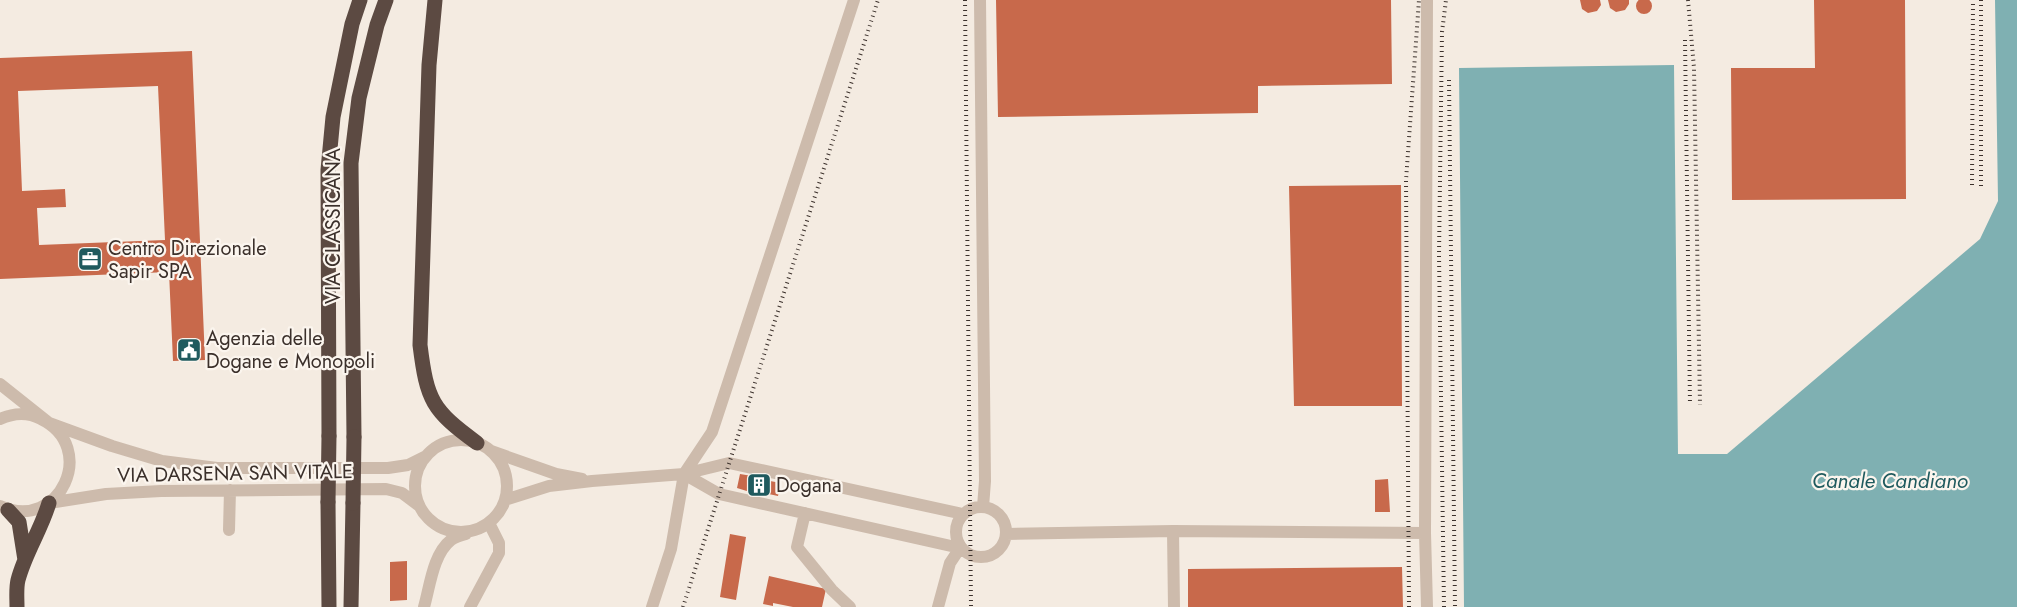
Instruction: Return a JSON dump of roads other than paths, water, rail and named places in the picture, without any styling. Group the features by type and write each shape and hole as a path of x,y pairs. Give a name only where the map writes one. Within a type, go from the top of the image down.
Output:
{"highway":[{"name":"VIA CLASSICANA","path":"328,605 329,162 332,117 352,24 360,0"},
{"name":"VIA CLASSICANA","path":"351,607 354,437 351,163 359,98 377,25 386,0"},
{"path":"435,0 429,65 420,345 424,379 432,402 449,422 483,446"},
{"path":"17,607 18,581 49,504"},
{"path":"3,509 19,522 25,560"}],"street":[{"path":"652,607 671,549 684,474 712,432 854,0"},
{"path":"980,0 986,481 983,507"},
{"path":"1427,0 1425,533 1427,607"},
{"path":"0,384 49,423 60,434 68,448 70,463 67,479 60,493 49,504"},
{"name":"VIA DARSENA SAN VITALE","path":"0,419 22,414 36,416 49,423 112,446 162,461 217,468 388,468 408,465 449,441 463,440 556,474 592,481"},
{"path":"424,607 436,563 444,549 452,539 474,531 488,523 499,513 505,500 507,486 505,473 499,460 483,446"},
{"path":"418,504 415,492 415,479 419,467 426,456"},
{"name":"VIA DARSENA SAN VITALE","path":"505,500 549,486 684,474 729,463 963,514"},
{"path":"684,474 719,494 960,548 970,556 986,557 1000,549 1006,534 1006,526 997,513 983,507 970,509 963,514 956,526 955,534 960,548"},
{"name":"VIA DARSENA SAN VITALE","path":"3,509 22,512 36,510 49,504 106,494 161,490 386,488 402,493 418,504 426,517 444,530 474,531"},
{"path":"229,530 230,490"},
{"path":"804,513 798,547 832,590 850,607"},
{"path":"470,607 499,553 498,543 488,523"},
{"path":"1006,534 1173,531 1425,533"},
{"path":"1173,531 1174,607"},
{"path":"938,607 950,563 960,548"}],"water":[{"name":"Canale Candiano","path":"1995,0 2017,0 2017,607 1464,607 1459,68 1674,65 1678,454 1727,454 1980,239 1998,201"}],"railway":[{"path":"683,607 878,0"},
{"path":"965,0 971,607"},
{"path":"1409,607 1406,180 1419,0"},
{"path":"1444,607 1439,255 1442,32 1446,0"},
{"path":"1688,0 1694,68 1700,405"},
{"path":"1972,185 1973,0"},
{"path":"1981,0 1981,186"},
{"path":"1685,40 1690,405"},
{"path":"1449,80 1455,607"}],"place":[{"name":"Centro Direzionale Sapir SPA","path":"90,259"},
{"name":"Agenzia delle Dogane e Monopoli","path":"189,350"},
{"name":"Dogana","path":"759,485"}]}
